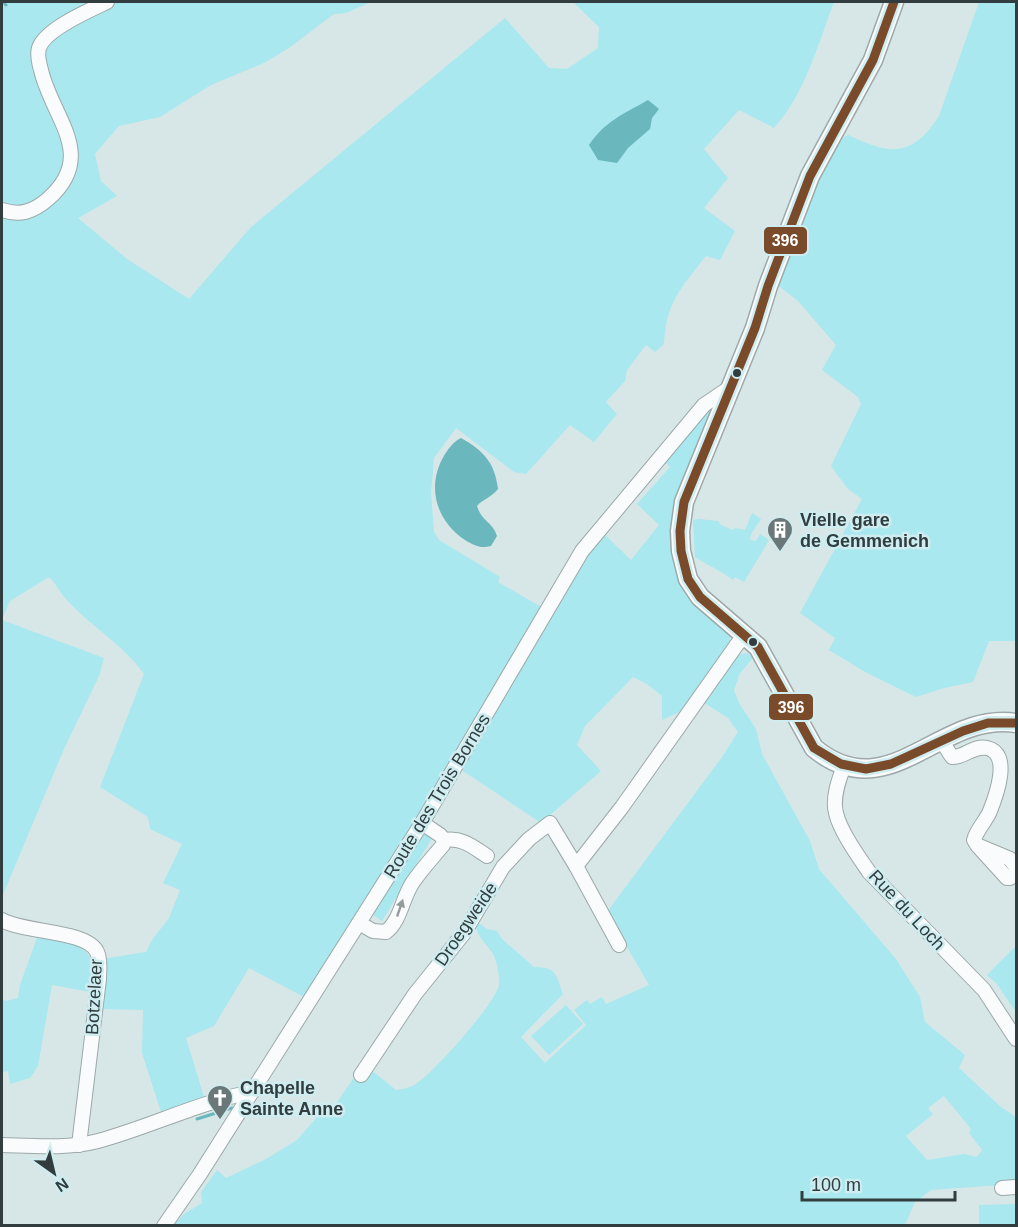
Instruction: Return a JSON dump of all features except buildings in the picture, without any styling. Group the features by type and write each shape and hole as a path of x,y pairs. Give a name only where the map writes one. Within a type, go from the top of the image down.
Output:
{"main road":[{"path":"894,2 873,60 810,176 768,286 755,328 684,502 680,531 681,551 688,579 694,589 711,608 747,636 764,656 814,748 844,766 869,769 883,767 973,725 990,722 1017,723"}],"street":[{"path":"2,210 20,214 39,207 60,188 68,172 70,143 44,82 38,57 39,46 54,31 107,2"},
{"name":"Route des Trois Bornes","path":"164,1226 178,1208 422,823 582,551 704,405 732,385"},
{"path":"576,866 622,807 738,643 747,636"},
{"path":"941,740 952,757 957,757 975,748 987,748 994,751 1002,767 990,812 975,836 977,846 1007,878 1017,872"},
{"name":"Rue du Loch","path":"844,766 837,783 835,812 855,851 869,872 984,990 1017,1039"},
{"path":"422,823 444,840"},
{"name":"Droegweide","path":"361,1075 415,994 464,933 503,867 514,854 550,823 620,945"},
{"path":"444,840 463,841 487,856"},
{"path":"358,923 373,931 387,932 393,927 403,899 413,882 443,845 444,840"},
{"path":"977,846 1010,859 1017,867"},
{"name":"Botzelaer","path":"2,920 23,928 68,934 88,942 97,951 100,964 99,980 79,1145"},
{"path":"2,1145 79,1145 111,1137 212,1102 252,1092"}],"shaded area":[{"path":"2,2 98,2 39,38 67,142 65,170 38,204 2,208"},
{"path":"115,2 371,2 346,13 334,14 289,48 264,63 211,85 160,117 119,126 95,154 101,181 117,196 78,218 127,259 189,299 251,227 505,18 549,68 567,69 598,48 599,27 573,2 834,2 802,84 785,115 774,128 739,110 704,149 728,178 704,208 735,231 720,260 706,256 682,287 668,317 664,344 655,352 646,345 627,370 625,381 606,402 617,414 594,442 570,425 526,474 514,472 456,428 434,458 431,493 434,532 439,540 500,577 498,582 543,608 476,724 306,998 249,968 214,1026 186,1038 204,1097 161,1112 142,1053 143,1010 101,1009 103,959 146,952 169,918 180,890 163,883 182,844 150,829 148,817 100,787 144,674 126,653 75,609 49,577 10,601 2,620 2,213 57,196 74,144 71,126 47,77 42,50 52,36"},
{"path":"979,2 1016,2 1016,641 989,641 973,682 916,697 865,672 829,650 835,638 800,613 862,499 848,489 831,466 861,404 858,397 822,370 836,345 798,301 776,284 817,176 843,138 848,135 876,146 899,149 919,140 929,130 939,116"},
{"path":"648,100 659,109 652,118 650,129 628,148 617,163 598,160 589,145 595,137 616,119"},
{"path":"707,412 712,412 675,554 730,633 731,643 686,709 662,720 662,696 647,684 633,677 585,726 577,745 601,771 541,823 460,769 603,533 631,560 659,525 637,504 670,467 665,462"},
{"path":"461,438 482,453 494,472 498,489 477,506 497,536 491,546 474,545 465,540 455,532 440,512 435,490 439,466 450,447"},
{"path":"752,513 761,519 751,534 750,540 756,541 760,534 769,540 744,582 735,577 733,580 695,557 693,520 718,521 721,525 733,530 735,528 745,530"},
{"path":"2,620 104,658 99,676 64,749 2,897"},
{"path":"748,653 753,658 740,673 734,690 739,703 756,729 762,754 810,841 819,869 896,959 920,997 925,1022 965,1055 959,1068 1001,1107 1016,1117 1016,1184 931,1190 915,1202 905,1225 173,1226 184,1214 202,1203 201,1192 217,1170 226,1178 266,1159 297,1140 330,1102 335,1105 362,1066 396,1090 414,1085 434,1068 476,1021 496,993 499,984 495,959 479,936 476,921 487,929 497,931 502,939 534,967 547,969 557,977 563,994 521,1037 545,1063 586,1025 574,1010 587,1000 590,1004 602,997 606,1004 649,985 607,912 738,732 728,718 703,702 737,655","holes":["944,1096 971,1129 969,1133 982,1150 977,1157 964,1154 927,1160 906,1136 933,1114 928,1108"]},
{"path":"422,833 430,833 432,838 382,921 372,914"},
{"path":"38,935 72,943 86,952 93,967 91,992 52,985 38,1066 30,1078 10,1084 8,1071 2,1072 2,999 6,1001 18,998 20,985"},
{"path":"1016,946 1016,1012 996,983 987,975"},
{"path":"566,1005 583,1024 549,1055 531,1036"},
{"path":"1016,1204 1016,1225 979,1225 979,1205"}],"waterway":[{"path":"3,2 6,5"},
{"path":"197,1119 232,1108"}],"transit line":[{"name":"396","path":"894,2 873,60 810,176 768,286 755,328 684,502 680,531 681,551 688,579 700,597 758,647 814,748 841,764 866,769 891,764 963,731 988,723 1016,723"}],"place":[{"name":"Vielle gare de Gemmenich","path":"780,553"},
{"name":"Chapelle Sainte Anne","path":"220,1121"}]}
